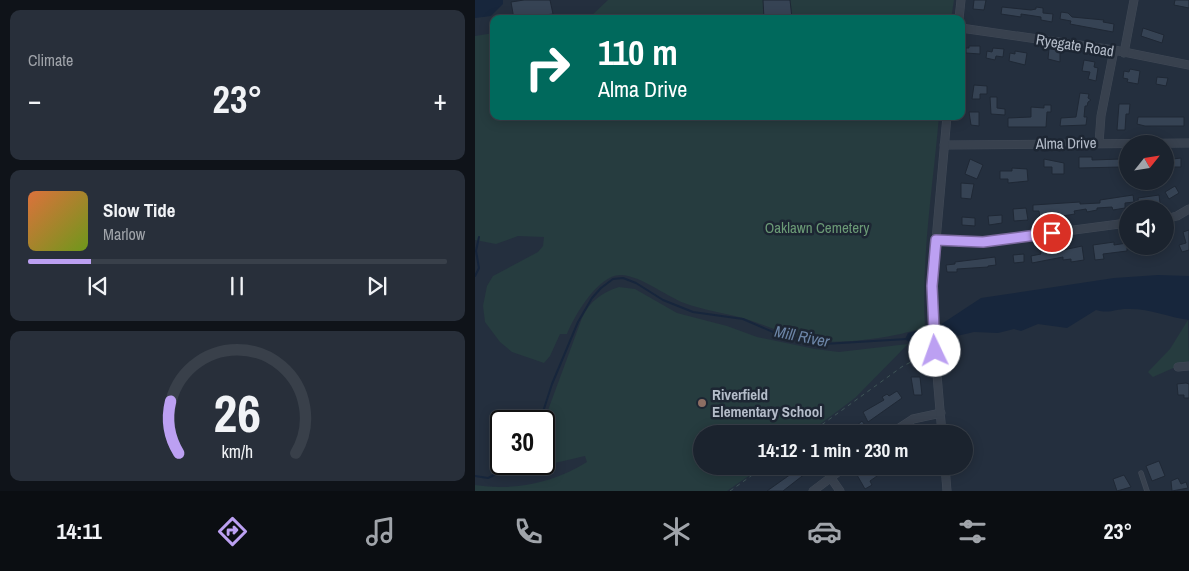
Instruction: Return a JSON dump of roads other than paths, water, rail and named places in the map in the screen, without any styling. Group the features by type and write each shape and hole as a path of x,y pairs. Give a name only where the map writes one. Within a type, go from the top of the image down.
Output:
{"street":[{"path":"959,15 961,0"},
{"path":"1124,53 1134,0"},
{"name":"Ryegate Road","path":"965,29 1114,50 1189,65"},
{"path":"1099,142 1101,116 1114,50"},
{"path":"942,425 932,351 936,240 947,120"},
{"name":"Alma Drive","path":"944,145 1099,142 1189,143"},
{"path":"1174,217 1189,209"},
{"path":"936,240 983,242 1119,225"},
{"path":"1177,367 1189,366"},
{"path":"904,425 913,419 941,414"},
{"path":"813,491 835,475"},
{"path":"946,475 947,491"},
{"path":"831,478 841,491"}],"lane":[{"path":"1141,473 1147,491"}],"water":[{"path":"475,0 503,0 503,4 492,15 475,18"},
{"path":"1158,275 1189,276 1189,320 1135,309 1105,312 1096,310 1067,328 1038,324 1021,331 1014,329 998,333 974,332 914,346 905,339 908,333 940,325 981,298 1114,278"}],"waterway":[{"path":"475,276 479,268 476,251 479,237"},
{"name":"Mill River","path":"544,410 552,384 578,322 592,298 613,279 623,278 636,283 663,300 693,312 743,319 780,335 824,344 907,339"},
{"name":"Mill River","path":"475,476 488,478 494,475"}],"place":[{"name":"Riverfield Elementary School","path":"702,403"}],"park label":[{"name":"Oaklawn Cemetery","path":"817,227"}]}
